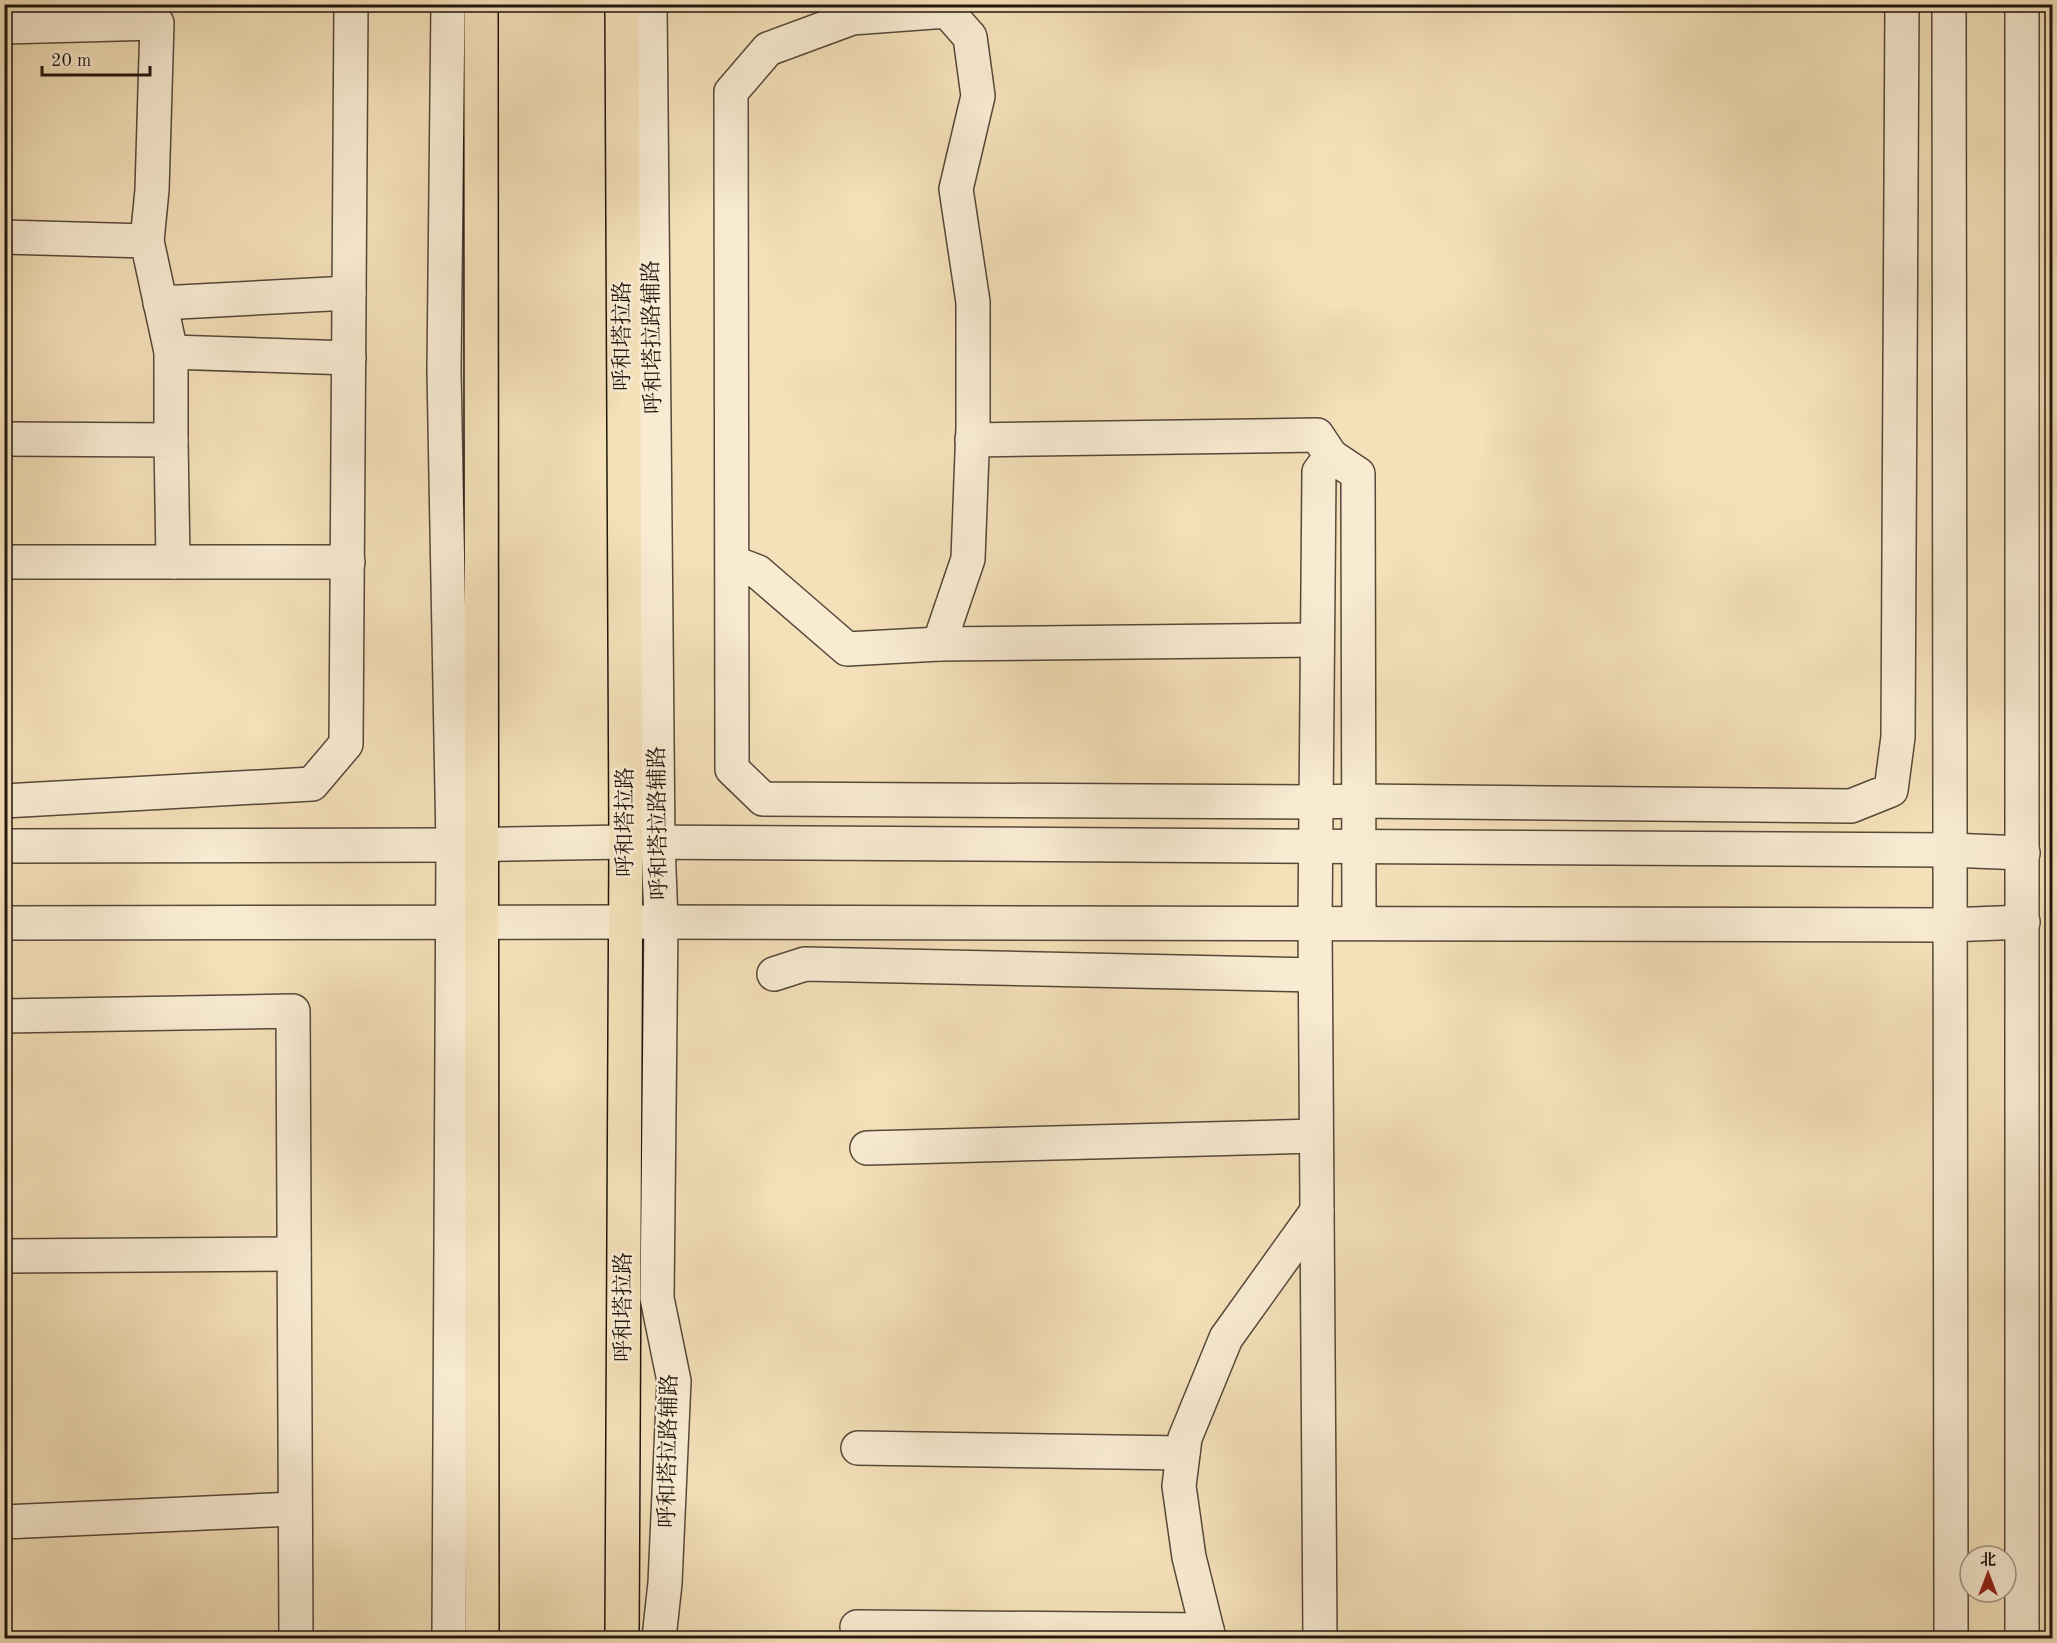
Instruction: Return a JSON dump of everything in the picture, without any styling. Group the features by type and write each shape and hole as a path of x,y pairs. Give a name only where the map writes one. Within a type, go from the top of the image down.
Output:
{"main road":[{"path":"481,4 466,922 483,1638"},
{"name":"呼和塔拉路","path":"622,4 626,843 622,1638"}],"street":[{"path":"4,801 312,784 346,744 351,4"},
{"path":"448,4 444,371 467,845"},
{"name":"呼和塔拉路辅路","path":"650,4 658,843 661,922 657,1298 674,1381 665,1583 659,1638"},
{"path":"939,644 968,559 973,302 956,189 978,96 970,37 947,12 852,18 768,49 731,92 732,769 763,799 1358,801 1851,806 1891,790 1898,736 1902,4"},
{"path":"1949,4 1951,1638"},
{"path":"2022,4 2022,1638"},
{"path":"4,27 157,23 152,190 147,241 171,352 174,562"},
{"path":"1902,45 1949,43"},
{"path":"4,237 147,241"},
{"path":"160,303 349,294"},
{"path":"171,352 349,358"},
{"path":"972,440 1317,435 1331,456 1358,474 1359,923"},
{"path":"4,439 171,440"},
{"path":"1320,1638 1315,802 1319,472 1331,456"},
{"path":"4,562 348,562"},
{"path":"732,562 758,573 847,648 939,644 1317,640"},
{"path":"4,846 658,843 1949,850 2023,853"},
{"path":"4,923 626,921 1949,924 2023,921"},
{"path":"449,1638 466,922"},
{"path":"774,974 805,964 1315,975"},
{"path":"4,1016 293,1011 296,1638"},
{"path":"867,1148 1316,1136"},
{"path":"857,1627 1208,1634 1189,1557 1179,1486 1185,1438 1226,1338 1317,1211"},
{"path":"4,1256 294,1254"},
{"path":"858,1448 1183,1453"},
{"path":"4,1522 295,1509"}]}
